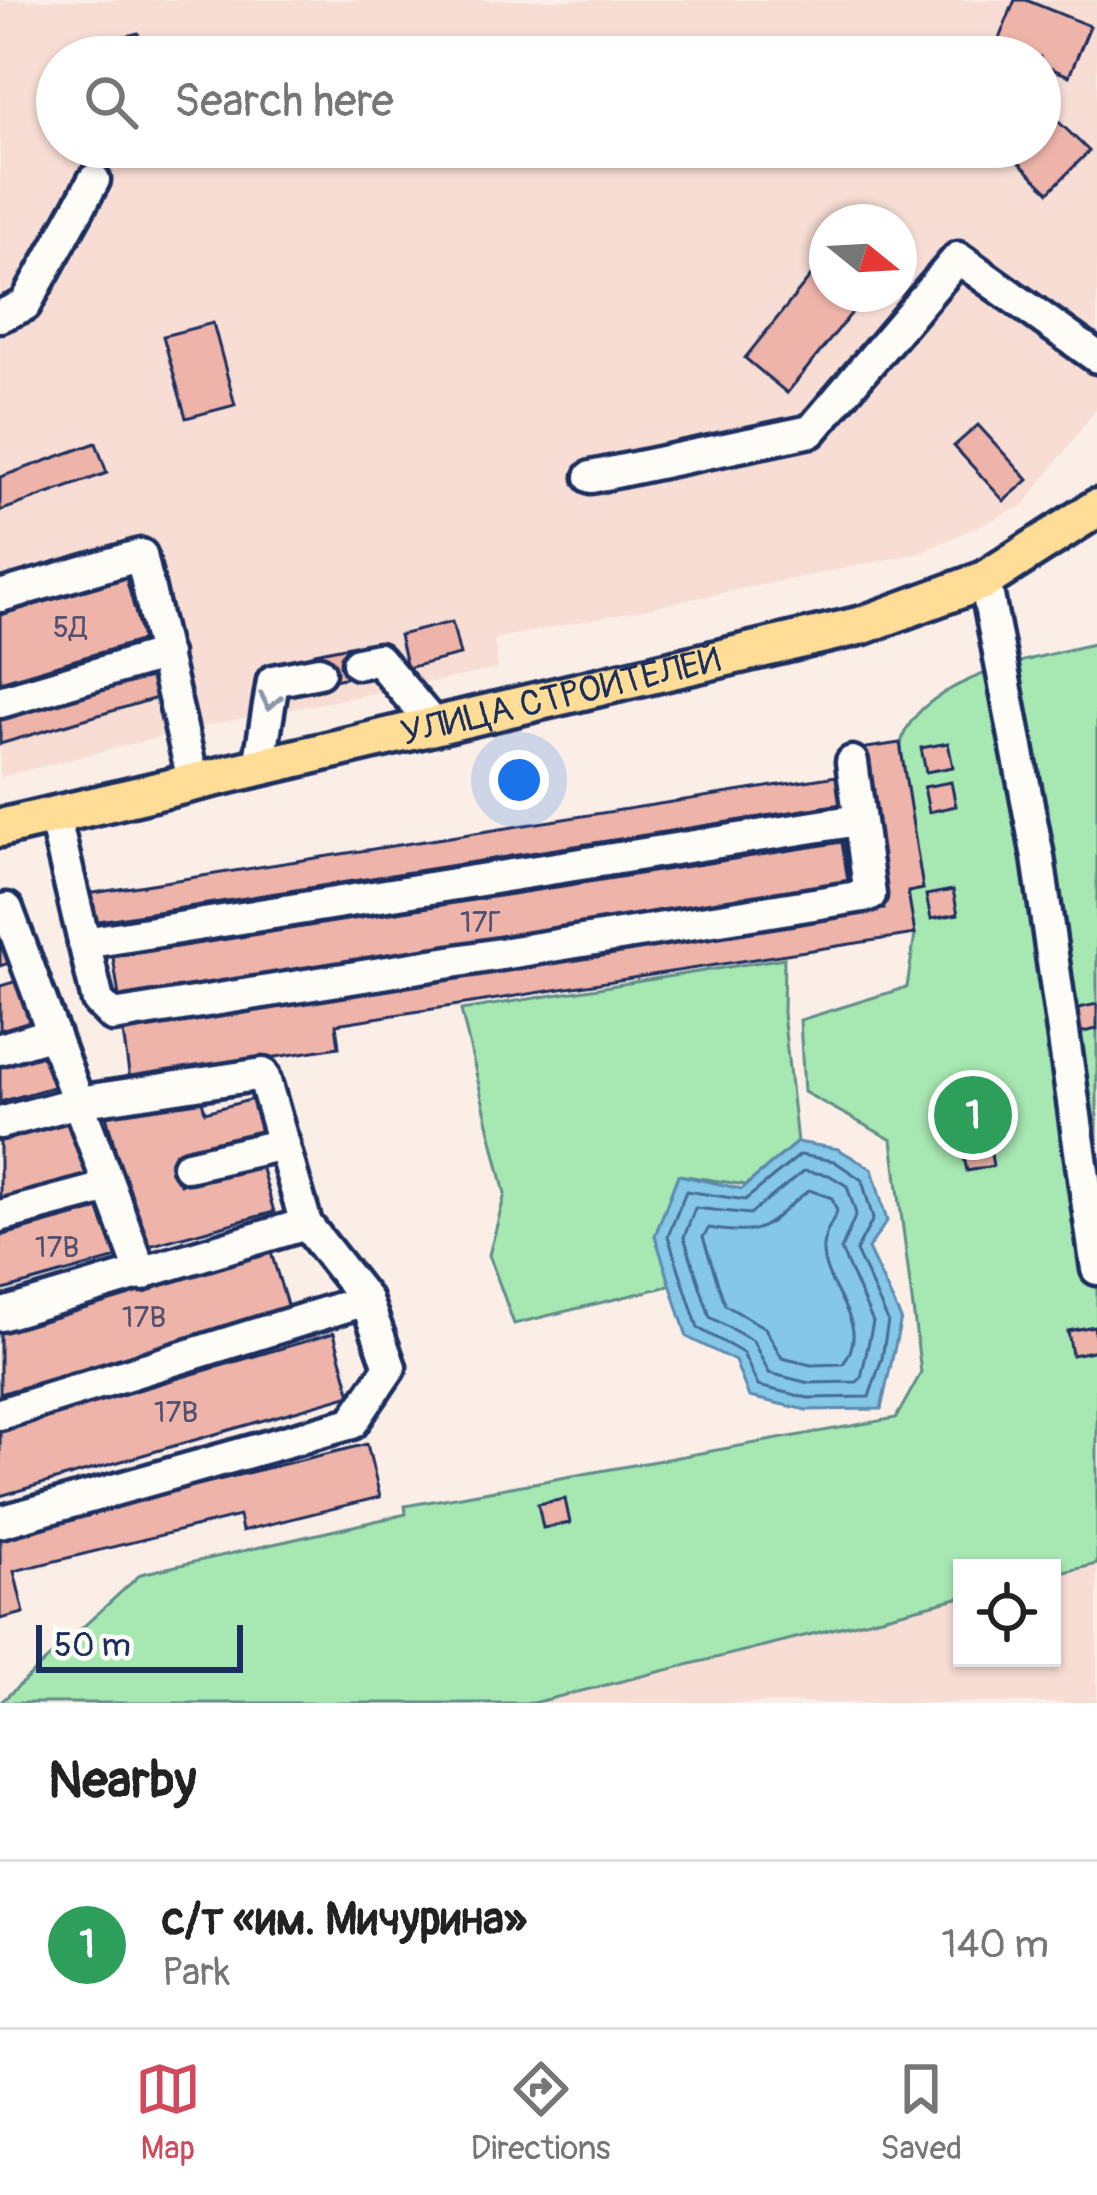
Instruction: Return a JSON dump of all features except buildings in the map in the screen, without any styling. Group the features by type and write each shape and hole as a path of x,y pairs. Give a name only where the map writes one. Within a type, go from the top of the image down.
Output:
{"main road":[{"name":"УЛИЦА СТРОИТЕЛЕЙ","path":"0,828 863,625 985,580 1097,509"}],"lane":[{"path":"0,316 25,305 94,180"},
{"path":"591,477 811,431 958,258 1097,356"},
{"path":"0,596 141,555 193,780"},
{"path":"985,580 1038,857 1097,1269"},
{"path":"0,702 165,654"},
{"path":"358,663 378,658 436,728"},
{"path":"259,767 273,681 319,671"},
{"path":"54,815 98,1001 113,1016 870,895 852,762"},
{"path":"84,944 858,820"},
{"path":"8,909 14,972 52,1033 142,1275"},
{"path":"0,1049 52,1033"},
{"path":"0,1123 78,1102 263,1074 306,1224 366,1300 390,1367 352,1424 0,1522"},
{"path":"188,1166 284,1144"},
{"path":"0,1216 109,1187"},
{"path":"0,1315 306,1224"},
{"path":"0,1414 366,1300"}],"shaded area":[{"path":"0,0 1097,0 1097,408 1024,505 919,553 494,639 498,669 208,725 0,777"},
{"path":"1097,1560 1097,1703 433,1703 953,1591 953,1667 1061,1667 1061,1567"}],"green space":[{"path":"1097,643 1097,1564 1061,1573 1061,1559 953,1559 953,1599 533,1703 0,1703 141,1574 406,1514 405,1506 896,1418 921,1373 892,1140 804,1092 800,1020 907,987 915,934 908,892 923,889 902,740 914,718 933,700 957,685 1016,663"},
{"path":"784,958 783,1013 797,1142 746,1185 678,1175 655,1236 673,1285 514,1324 489,1255 505,1194 461,1010"}],"water":[{"path":"797,1142 838,1149 872,1169 887,1221 868,1249 901,1319 881,1409 806,1410 749,1397 735,1361 687,1337 655,1236 678,1175 742,1189"}],"place":[{"name":"с/т «им. Мичурина»","path":"973,1115"}]}
